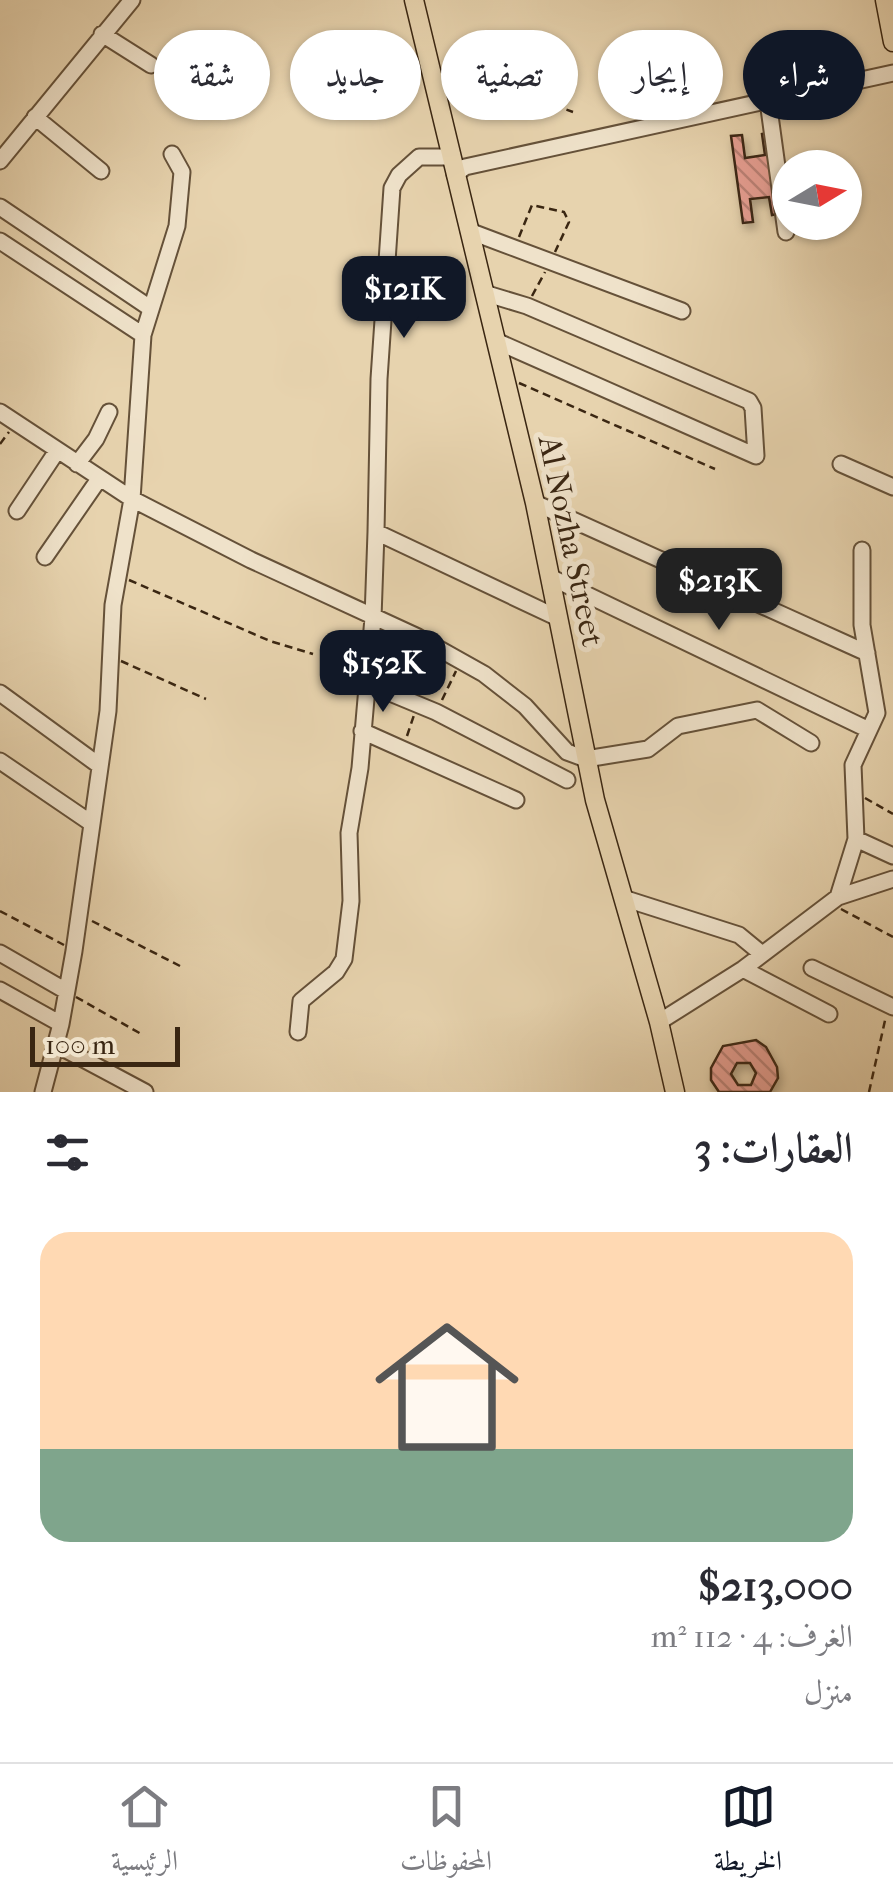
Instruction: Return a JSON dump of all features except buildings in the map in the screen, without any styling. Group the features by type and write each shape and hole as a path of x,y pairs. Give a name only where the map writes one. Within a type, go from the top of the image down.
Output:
{"main road":[{"name":"Al Nozha Street","path":"414,0 535,503 586,759 676,1092"},
{"path":"885,0 893,42"}],"street":[{"path":"0,161 132,0"},
{"path":"102,34 151,65"},
{"path":"865,79 893,73"},
{"path":"298,1032 301,1001 336,972 344,959 351,901 349,833 373,618 379,379 392,188 418,158 466,167 743,106"},
{"path":"34,117 101,171"},
{"path":"771,120 775,150"},
{"path":"43,1092 74,951 108,711 117,576 132,499 143,335 177,226 182,172 172,154"},
{"path":"0,207 150,308"},
{"path":"469,232 682,311"},
{"path":"0,241 143,335"},
{"path":"484,293 526,306 748,401 754,408 756,456 496,341"},
{"path":"0,412 132,499 461,661 515,698 566,752 586,759 648,749 678,726 757,710 811,743"},
{"path":"78,464 110,412"},
{"path":"17,511 57,450"},
{"path":"842,464 893,487"},
{"path":"45,557 100,479"},
{"path":"535,503 866,654"},
{"path":"376,532 558,618"},
{"path":"834,900 856,840 854,764 885,701 866,654 861,612 862,550"},
{"path":"550,577 869,730"},
{"path":"366,683 436,712 566,780"},
{"path":"0,693 100,766"},
{"path":"362,731 516,800"},
{"path":"0,761 91,823"},
{"path":"856,840 893,856"},
{"path":"659,1022 743,969 834,900 893,879"},
{"path":"623,898 739,934 762,954"},
{"path":"0,953 66,991"},
{"path":"812,968 890,1006"},
{"path":"743,969 830,1014"},
{"path":"0,990 61,1024"},
{"path":"55,1044 144,1092"}],"path":[{"path":"428,61 441,66"},
{"path":"516,247 532,205 564,212 568,222 526,306"},
{"path":"504,376 715,469"},
{"path":"0,444 15,422"},
{"path":"117,576 270,641 313,654"},
{"path":"110,656 206,699"},
{"path":"436,712 461,661"},
{"path":"403,747 418,705"},
{"path":"872,802 893,814"},
{"path":"834,900 893,936"},
{"path":"0,911 74,951"},
{"path":"78,915 180,966"},
{"path":"66,991 143,1035"},
{"path":"869,1092 890,1006"}]}
